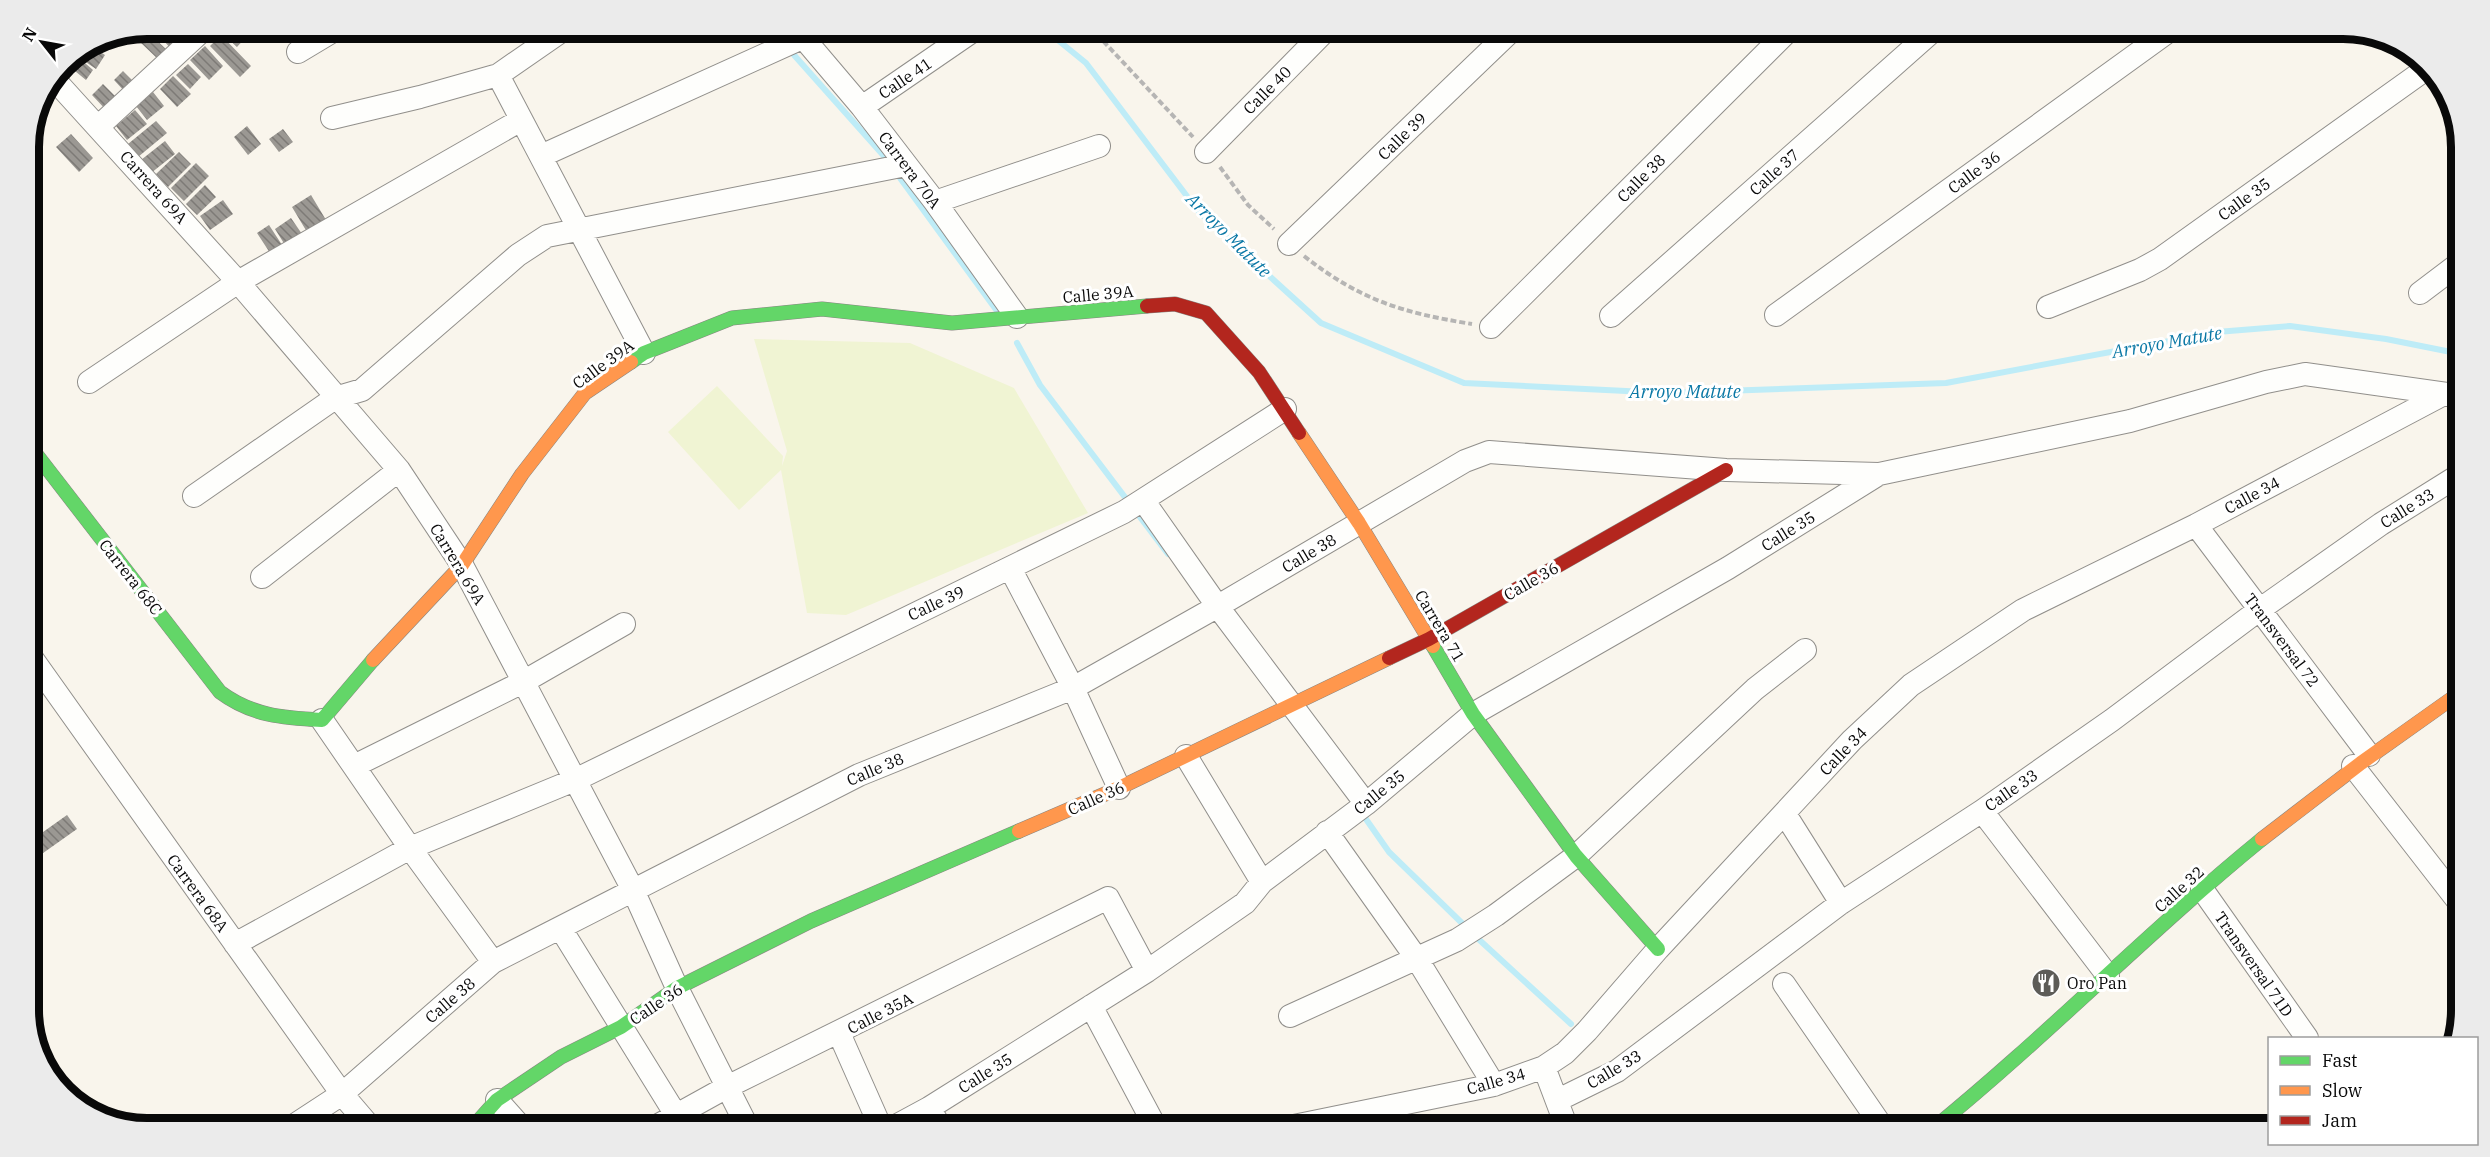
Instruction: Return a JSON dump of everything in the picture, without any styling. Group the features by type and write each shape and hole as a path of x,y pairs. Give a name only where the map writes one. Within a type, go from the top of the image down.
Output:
{"street":[{"path":"99,126 193,39"},
{"path":"298,52 320,39"},
{"path":"332,118 498,75 550,39"},
{"path":"542,156 786,39"},
{"name":"Carrera 70A","path":"804,39 862,107 935,202 1017,317"},
{"name":"Calle 41","path":"862,107 961,39"},
{"name":"Calle 40","path":"1206,152 1317,39"},
{"name":"Calle 39","path":"1289,244 1503,39"},
{"name":"Calle 38","path":"1491,327 1780,39"},
{"name":"Calle 37","path":"1611,316 1924,39"},
{"name":"Calle 36","path":"1776,315 2157,39"},
{"name":"Calle 35","path":"2048,308 2140,270 2160,259 2421,73"},
{"path":"498,75 644,353"},
{"name":"Carrera 69A","path":"59,84 238,282 399,470 462,565 577,779 633,890 677,988 743,1118"},
{"path":"89,382 238,282 520,120"},
{"path":"935,202 1099,146"},
{"path":"194,496 335,398 362,390 518,255 548,237 906,165"},
{"path":"2421,293 2451,270"},
{"name":"Calle 39A","path":"322,720 374,659 462,565 522,474 585,393 644,353 732,318 822,309 952,323 1175,304 1206,313"},
{"name":"Carrera 71","path":"1206,313 1259,372 1285,409 1359,523 1473,714 1576,856 1658,949"},
{"path":"1726,470 1879,474 2130,421 2266,382 2305,374 2451,395"},
{"name":"Calle 34","path":"1332,1118 1494,1084 1544,1067 1565,1053 1587,1031 1658,949 1852,740 1911,685 2023,610 2451,396"},
{"name":"Calle 39","path":"235,944 410,848 577,779 1135,505 1285,409"},
{"name":"Calle 38","path":"305,1118 342,1094 493,962 859,775 1073,688 1212,610 1465,461 1489,452 1726,470"},
{"name":"Carrera 68C","path":"39,458 220,692 237,706 278,718 322,720"},
{"path":"262,577 399,470"},
{"name":"Calle 36","path":"481,1118 497,1100 561,1057 621,1027 677,988 811,921 1119,788 1429,639 1726,470"},
{"name":"Calle 35","path":"910,1118 1147,971 1245,903 1262,882 1360,808 1473,714 1728,568 1879,474"},
{"name":"Calle 33","path":"1558,1101 1617,1071 1841,903 1982,811 2112,720 2259,610 2381,524 2451,480"},
{"path":"1135,505 1360,808"},
{"name":"Transversal 72","path":"2196,525 2259,610 2451,889"},
{"path":"1010,568 1073,688 1119,788"},
{"path":"356,765 523,682 624,624"},
{"path":"1290,1016 1417,959 1466,934 1576,856 1755,689 1805,650"},
{"name":"Carrera 68A","path":"39,668 342,1094 362,1118"},
{"name":"Calle 32","path":"1947,1118 1986,1087 2202,889 2361,760 2451,699"},
{"path":"322,720 356,765 410,848 493,962"},
{"path":"1186,756 1262,882"},
{"path":"1982,811 2108,976"},
{"path":"1785,814 1841,903"},
{"path":"1327,832 1417,959 1494,1084"},
{"name":"Transversal 71D","path":"2202,889 2306,1037"},
{"name":"Calle 35A","path":"671,1118 727,1087 1108,898 1147,971"},
{"path":"561,929 676,1115"},
{"path":"1784,984 1876,1118"},
{"path":"1091,1006 1151,1118"},
{"path":"839,1033 877,1118"},
{"path":"1544,1067 1564,1118"},
{"path":"497,1100 513,1118"},
{"path":"929,1108 935,1118"}],"path":[{"path":"1101,39 1206,152 1248,205 1289,244 1335,280 1397,310 1491,327"}],"green space":[{"path":"754,339 910,343 1014,388 1088,513 846,615 807,613 781,470 739,510 668,432 717,386 783,456 782,466 787,451"}],"building":[{"path":"142,39 155,39 169,52 160,61 140,42"},
{"path":"162,39 184,39 173,51"},
{"path":"217,39 225,39 251,66 240,77 210,46"},
{"path":"228,39 244,39 237,47"},
{"path":"205,46 223,66 209,80 190,60"},
{"path":"98,50 105,55 96,69 83,60"},
{"path":"82,61 93,70 86,80 73,69"},
{"path":"188,64 201,77 190,89 176,75"},
{"path":"123,71 136,84 126,93 114,80"},
{"path":"173,76 191,94 177,107 160,89"},
{"path":"103,84 119,100 107,111 92,95"},
{"path":"153,92 164,106 147,120 136,106"},
{"path":"135,110 147,124 127,140 116,126"},
{"path":"156,121 167,133 138,157 128,144"},
{"path":"247,126 261,144 248,155 234,137"},
{"path":"283,129 293,142 279,152 269,139"},
{"path":"71,134 93,158 79,172 56,147"},
{"path":"165,141 175,154 151,173 141,160"},
{"path":"179,152 191,164 168,187 156,174"},
{"path":"196,163 209,176 184,201 171,188"},
{"path":"205,185 216,197 197,215 186,204"},
{"path":"311,195 326,220 307,232 292,207"},
{"path":"223,200 233,214 210,230 200,216"},
{"path":"291,218 302,234 285,245 275,229"},
{"path":"269,225 284,248 272,256 257,233"},
{"path":"67,815 77,829 39,856 39,835"}],"waterway":[{"name":"Arroyo Matute","path":"1057,39 1086,63 1199,212 1321,323 1464,383 1667,393 1946,383 2217,332 2290,326 2386,339 2451,352"},
{"path":"794,55 883,155"},
{"path":"900,178 997,311"},
{"path":"1017,343 1040,385 1168,554"},
{"path":"1361,812 1389,852 1467,928"},
{"path":"1474,935 1571,1024"}],"traffic: fast":[{"path":"631,362 644,353 732,318 822,309 952,323 1147,306"},
{"path":"39,458 220,692 232,700 269,714 322,720 373,660"},
{"path":"1433,646 1473,714 1576,856 1658,949"},
{"path":"481,1118 497,1100 561,1057 621,1027 677,988 811,921 1019,831"},
{"path":"1946,1118 2262,839"}],"traffic: slow":[{"path":"373,660 462,565 522,474 585,393 631,362"},
{"path":"1299,433 1359,523 1433,646"},
{"path":"1019,831 1119,788 1389,658"},
{"path":"2262,839 2361,763 2451,699"}],"traffic: jam":[{"path":"1147,306 1175,304 1206,313 1259,372 1299,433"},
{"path":"1389,658 1429,639 1726,470"}],"place":[{"name":"Oro Pan","path":"2046,983"}]}
